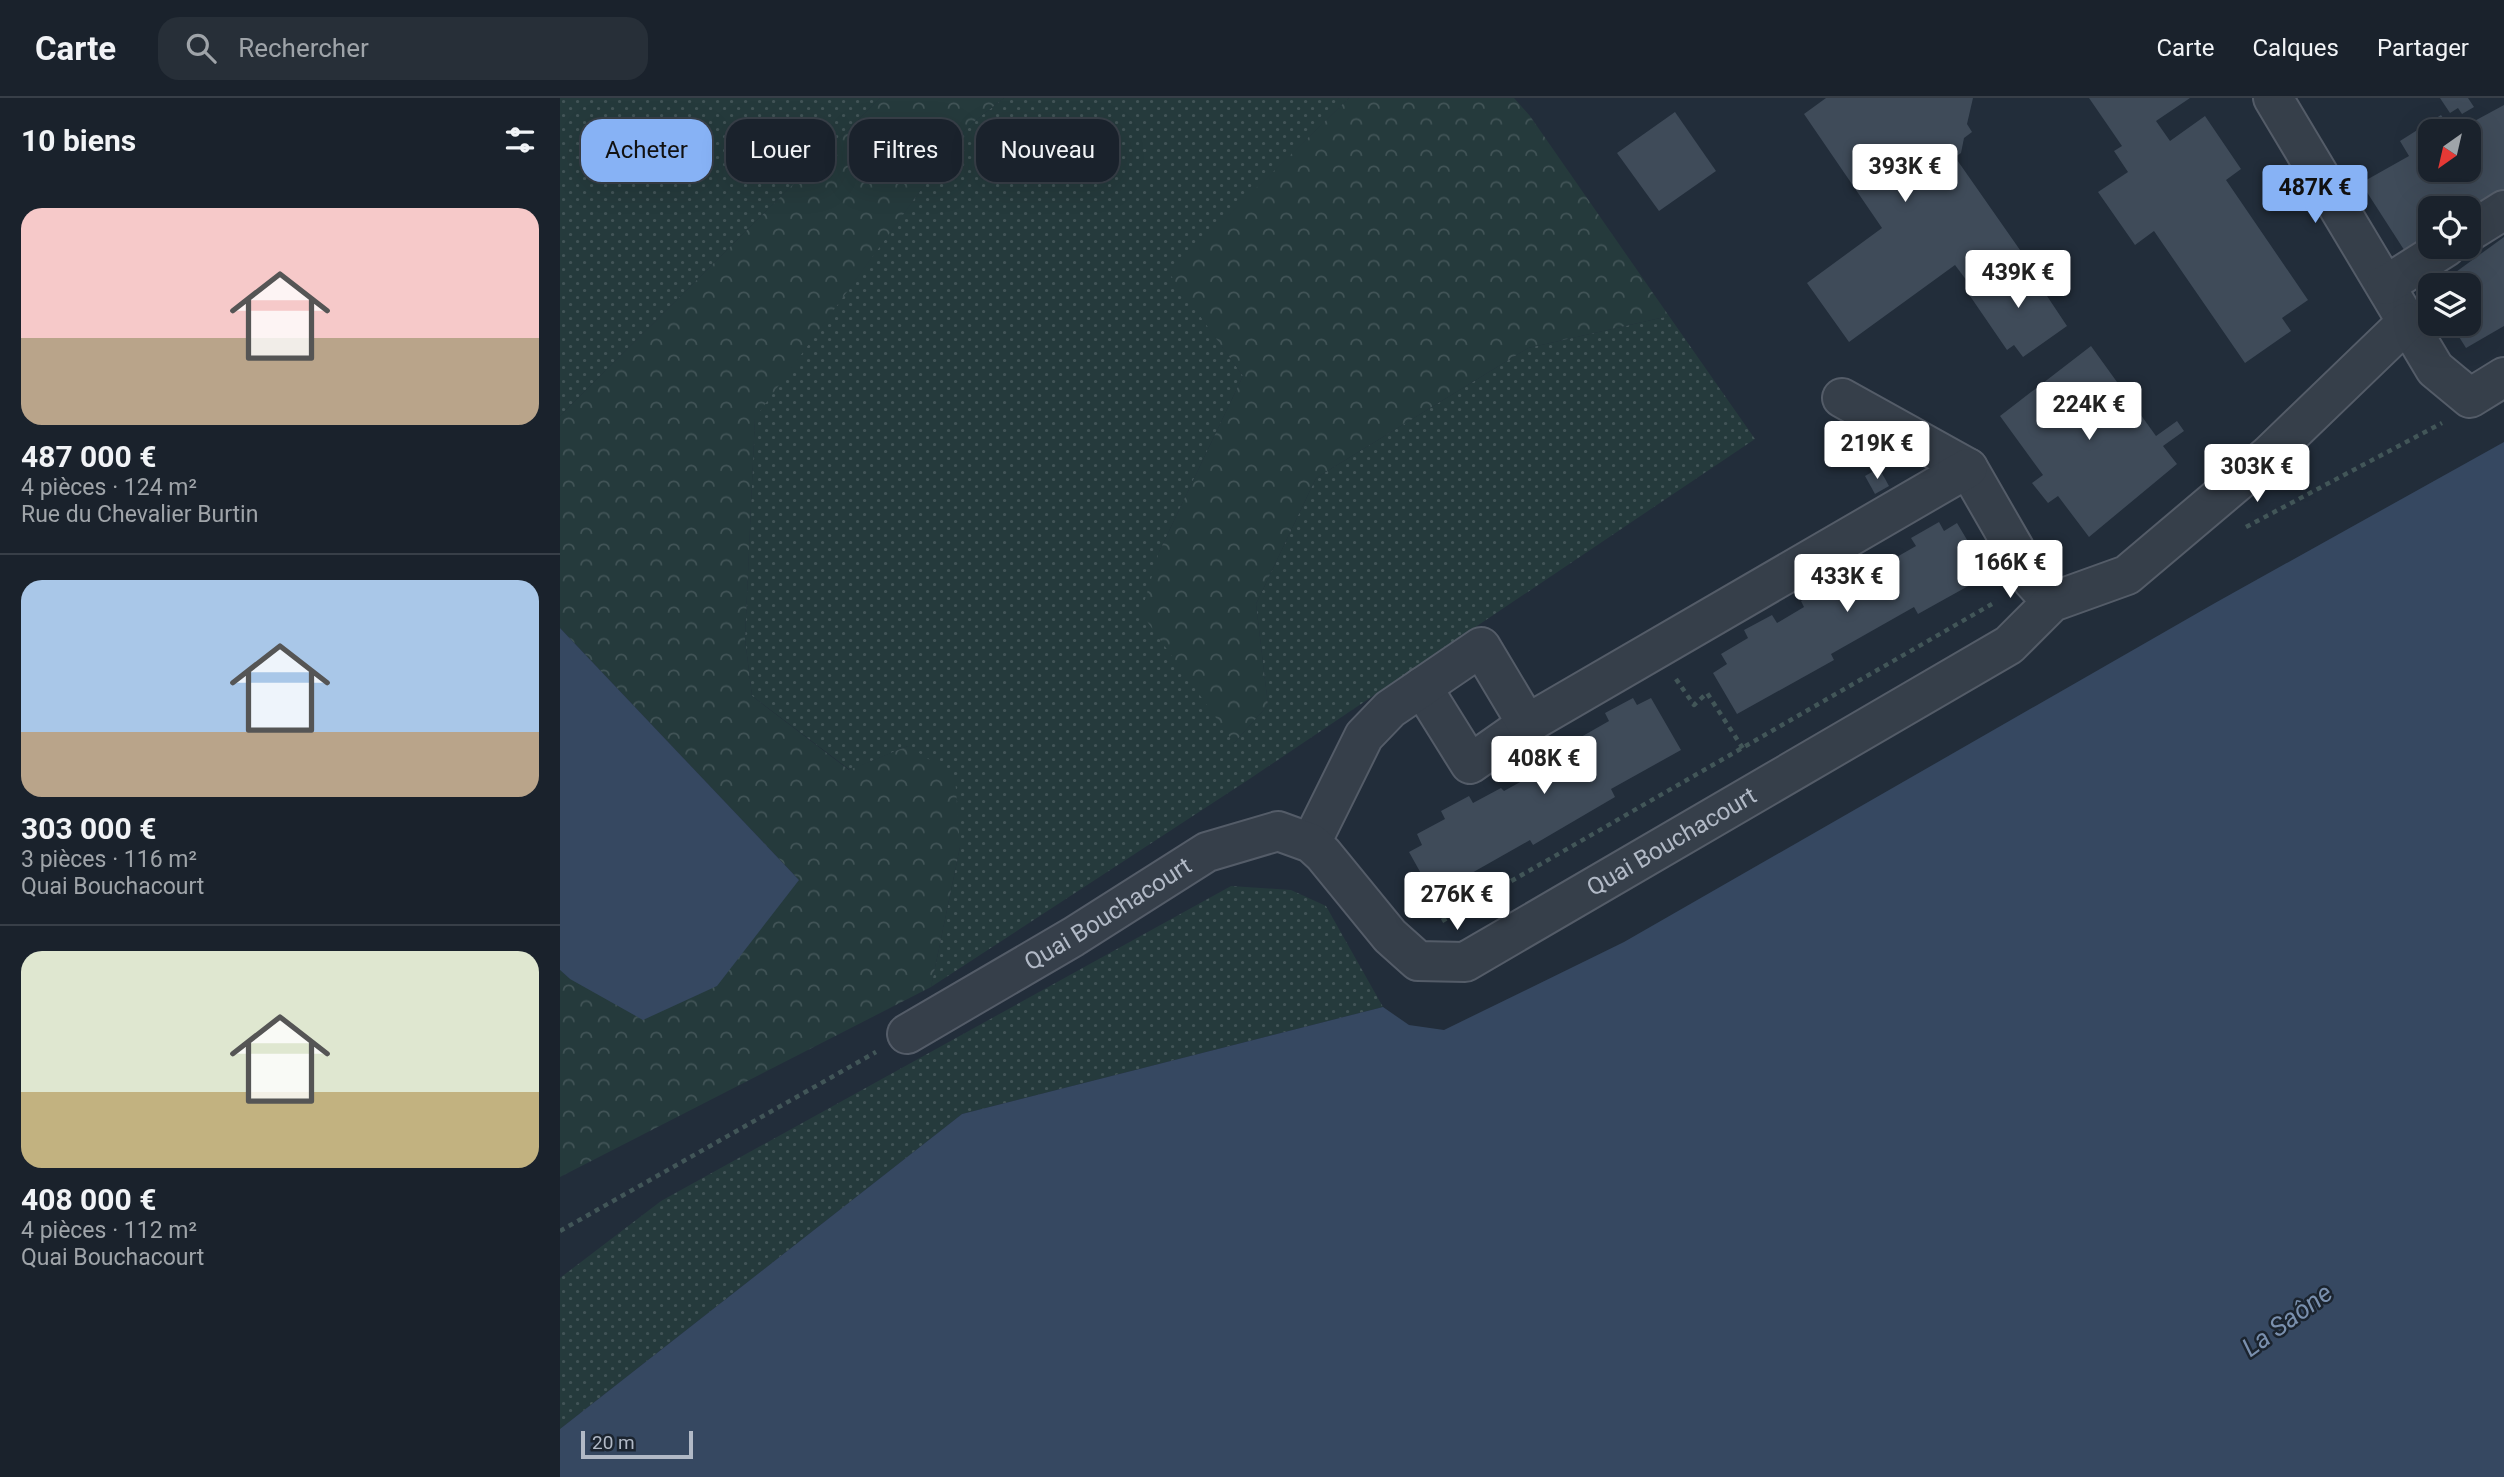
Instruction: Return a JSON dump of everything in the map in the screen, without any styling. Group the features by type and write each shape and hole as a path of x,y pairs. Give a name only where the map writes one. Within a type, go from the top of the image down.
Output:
{"street":[{"path":"2273,98 2435,369 2470,398 2504,377"},
{"path":"2481,224 2504,210"},
{"path":"2386,285 2427,259"},
{"name":"Quai Bouchacourt","path":"906,1034 1073,937 1207,852 1278,831 1311,843 1400,945 1418,961 1465,962 2009,645 2042,592 2127,575 2269,455 2407,322"},
{"path":"1842,398 1968,468 2042,592"},
{"path":"1422,687 1471,764 1527,724 1968,468"},
{"path":"1311,843 1364,736 1390,709 1481,647 1527,724"}],"path":[{"path":"1400,945 1744,749 2042,592"},
{"path":"1657,649 1693,705 1707,693 1744,749 1764,788"},
{"path":"560,1231 906,1034"}],"green space":[{"path":"560,98 880,98 859,119 849,119 849,129 835,143 835,119 726,119 726,182 795,182 560,416"},
{"path":"880,98 1004,98 976,119 962,134 962,119 859,119"},
{"path":"1004,98 1349,98 1170,273 1243,376 1159,552 1234,743 1268,705 1256,604 1316,478 1528,348 1669,316 1755,439 1251,778 931,987 960,847 908,746 850,770 752,696 745,639 755,417 927,182 962,182 962,134 976,120 976,182 1119,182 1119,119 977,119"},
{"path":"1349,98 1514,98 1530,116 1669,316 1528,348 1316,478 1256,604 1268,705 1234,743 1141,613 1159,552 1243,376 1169,273"},
{"path":"849,129 849,182 927,182 755,418 745,639 752,696 849,770 908,746 955,776 960,847 931,987 560,1177 560,970 570,979 799,880 560,628 560,416 795,182 835,182 835,143"},
{"path":"1231,886 1291,890 1326,906 1383,1007 962,1114 560,1429 560,1278 661,1201"}],"water":[{"name":"La Saône","path":"2504,442 2504,1477 560,1477 560,1429 962,1114 1383,1007 1409,1025 1444,1030 1624,942 2215,603"},
{"path":"560,628 799,880 717,986 643,1020 570,979 560,970"}],"building":[{"path":"1826,98 1973,98 1967,124 1972,132 1964,138 1961,153 1955,157 2020,250 1970,285 1955,265 1849,342 1807,283 1882,228 1804,114"},
{"path":"2089,98 2190,98 2156,121 2170,141 2205,116 2241,169 2226,180 2308,300 2282,318 2291,331 2245,363 2154,231 2135,245 2098,192 2128,172 2114,151 2122,146"},
{"path":"2440,98 2468,98 2474,107 2462,114 2458,108 2450,113"},
{"path":"2504,105 2504,194 2481,208 2481,196 2418,196 2418,249 2408,256 2361,183 2409,156 2400,141 2418,130 2418,182 2482,182 2482,119 2478,119"},
{"path":"1675,112 1716,171 1659,211 1617,153"},
{"path":"2504,237 2504,326 2466,348 2458,336 2481,336 2481,273 2454,273 2474,259 2481,259 2481,254"},
{"path":"2014,261 2026,279 2033,275 2067,326 2023,357 2014,345 2007,350 1968,293"},
{"path":"2091,346 2156,436 2177,421 2184,431 2163,446 2177,464 2089,537 2058,496 2048,503 2032,483 2043,475 2000,416"},
{"path":"1879,468 1889,486 1875,494 1865,476"},
{"path":"1939,522 1944,531 1957,523 1988,575 1918,614 1914,607 1831,654 1834,660 1737,714 1713,673 1727,664 1721,654 1748,638 1744,630 1772,615 1777,623 1804,607 1801,601 1828,586 1824,578 1852,562 1857,570 1884,555 1888,562 1916,546 1911,538"},
{"path":"1633,698 1637,705 1651,698 1681,750 1611,789 1615,797 1533,845 1530,840 1433,895 1409,852 1422,845 1417,834 1445,819 1441,811 1469,796 1473,803 1501,788 1504,791 1531,776 1527,768 1554,752 1558,760 1586,745 1581,737 1609,721 1605,713"}]}
